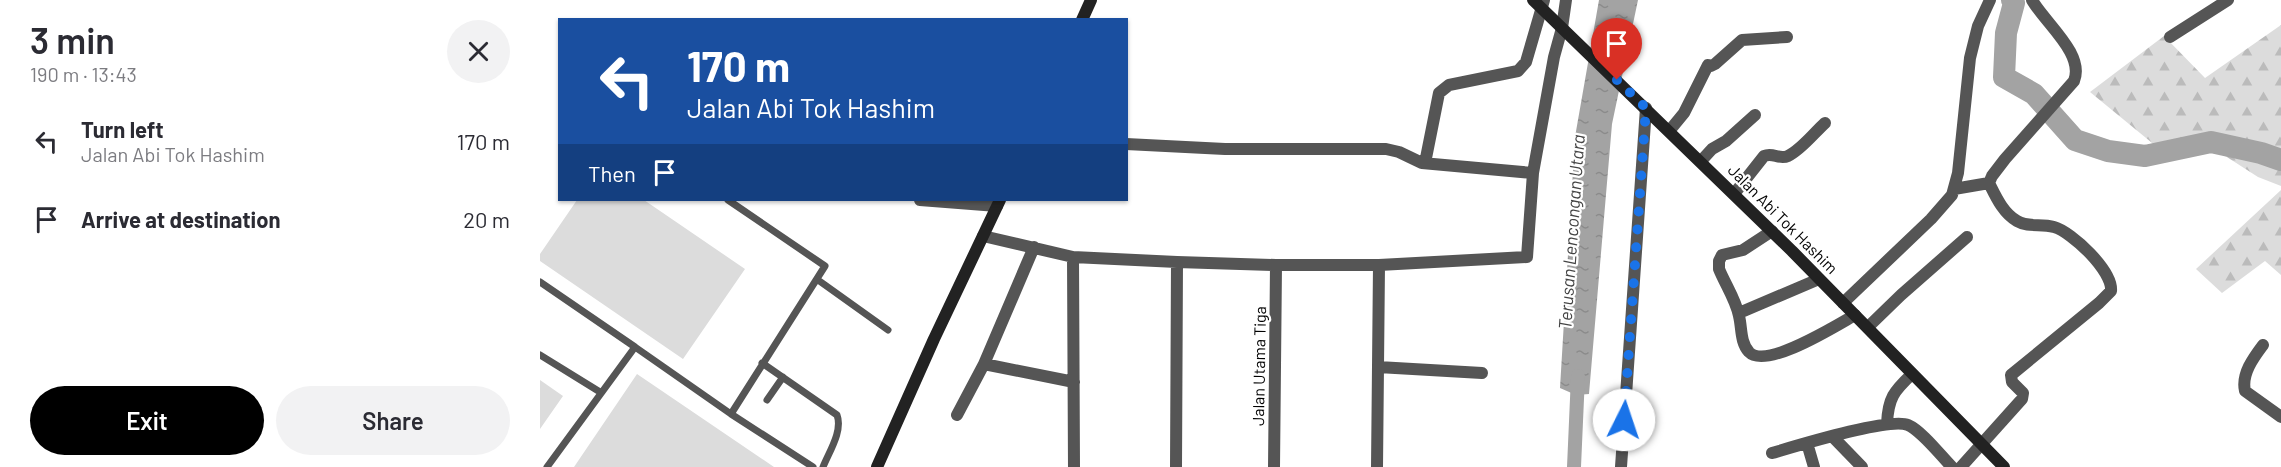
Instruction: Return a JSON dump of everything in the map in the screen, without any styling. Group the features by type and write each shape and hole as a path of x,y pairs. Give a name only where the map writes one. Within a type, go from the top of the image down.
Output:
{"main road":[{"path":"1083,18 1090,0"},
{"name":"Jalan Abi Tok Hashim","path":"1540,3 1562,28 1772,231 2004,467"},
{"path":"877,467 999,203"}],"street":[{"path":"983,236 1073,257 1178,262 1379,265 1527,257 1533,173 1566,0"},
{"path":"1843,303 1931,219 1952,195 1962,147 1970,58 1978,26 1990,0"},
{"path":"1989,183 2004,159 2074,81 2077,74 2075,60 2032,0"},
{"path":"2170,37 2228,0"},
{"path":"1425,163 1439,93 1449,86 1518,71 1526,62 1540,3"},
{"path":"1670,130 1684,113 1708,64 1711,66 1715,64 1742,40 1787,37"},
{"path":"1621,467 1646,108"},
{"path":"1701,161 1712,149 1726,141 1755,115"},
{"path":"1734,194 1764,156 1772,154 1780,157 1789,156 1825,123"},
{"path":"1128,144 1225,149 1392,149 1425,163 1533,173"},
{"path":"1954,189 1989,183"},
{"path":"1961,467 2024,396 2024,393 2012,382 2011,375 2111,291 2111,286 2098,263 2067,233 2051,226 2030,226 2017,221 2004,210 1989,183"},
{"path":"946,201 999,203"},
{"path":"1772,231 1752,246 1726,253 1720,258 1719,269 1738,313 1745,345 1755,356 1762,357 1808,341 1855,315"},
{"path":"1868,327 1967,237"},
{"path":"957,415 984,364 1034,247"},
{"path":"1073,257 1074,467"},
{"path":"1176,467 1178,262"},
{"name":"Jalan Utama Tiga","path":"1275,467 1276,265"},
{"path":"1377,467 1379,265"},
{"path":"1738,313 1819,279"},
{"path":"2263,345 2248,369 2244,385 2245,391 2281,417"},
{"path":"984,364 1074,382"},
{"path":"1378,367 1482,373"},
{"path":"1887,424 1888,408 1896,389 1912,374"},
{"path":"1772,453 1832,436 1900,423 1913,427 1952,467"},
{"path":"1832,436 1862,467"},
{"path":"1807,443 1814,467"}],"lane":[{"path":"730,201 824,264 818,280 731,414"},
{"path":"818,280 888,330"},
{"path":"540,282 731,414 813,467"},
{"path":"546,467 634,347"},
{"path":"540,355 600,392"},
{"path":"762,363 837,415 838,430 823,467"},
{"path":"767,400 783,377"}],"green space":[{"path":"2281,25 2281,186 2258,177 2216,150 2168,156 2090,92 2164,36 2205,78"},
{"path":"2281,190 2281,275 2265,261 2222,293 2196,269"},
{"path":"576,201 645,201 745,269 683,359 540,261 540,254"},
{"path":"637,374 774,467 574,467"},
{"path":"540,380 563,396 540,429"}],"water":[{"path":"1599,0 1638,0 1612,124 1589,394 1576,395 1560,388 1575,137"}],"waterway":[{"path":"2012,0 2014,3 2006,33 2004,77 2034,94 2075,140 2108,151 2145,156 2211,142 2281,160"},
{"name":"Terusan Lencongan Utara","path":"1574,467 1578,376"}],"route":[{"path":"1617,80 1646,108 1624,420"}]}
